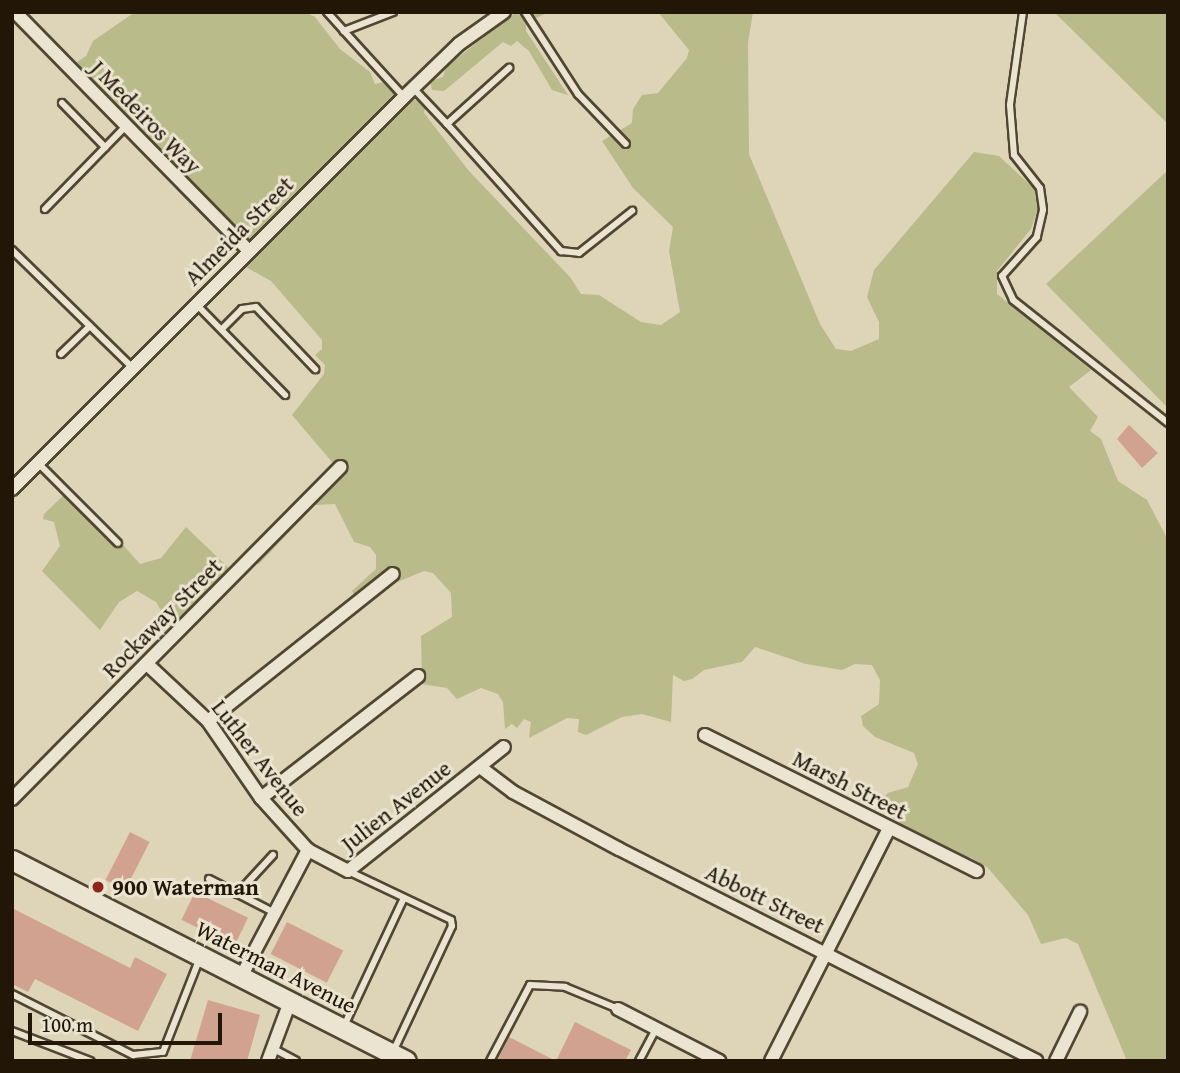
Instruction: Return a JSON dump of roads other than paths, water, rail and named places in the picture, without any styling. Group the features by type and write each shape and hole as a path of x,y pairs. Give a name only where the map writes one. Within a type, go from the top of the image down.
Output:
{"main road":[{"name":"Waterman Avenue","path":"12,860 399,1057"}],"street":[{"name":"J Medeiros Way","path":"15,12 249,251"},
{"name":"Almeida Street","path":"12,489 409,92 459,44 504,12"},
{"name":"Rockaway Street","path":"12,799 341,467"},
{"path":"208,721 393,574"},
{"name":"Luther Avenue","path":"147,664 208,721 261,799 308,850"},
{"path":"261,799 418,676"},
{"name":"Marsh Street","path":"705,735 977,872"},
{"name":"Julien Avenue","path":"308,850 348,871 504,747"},
{"name":"Abbott Street","path":"480,767 513,792 619,849 1036,1061"},
{"path":"771,1061 824,951 889,828"},
{"path":"241,977 308,850"},
{"path":"270,1055 290,1002"},
{"path":"618,1009 719,1061"},
{"path":"1056,1061 1080,1012"}],"lane":[{"path":"327,12 409,92 447,124 561,251 579,253 632,211"},
{"path":"344,31 393,12"},
{"path":"525,12 579,94 626,144"},
{"path":"1023,12 1010,105 1014,155 1040,188 1043,210 1037,237 1002,276 1013,300 1168,423"},
{"path":"447,124 509,68"},
{"path":"62,103 105,148"},
{"path":"45,209 125,127"},
{"path":"12,250 132,367"},
{"path":"196,303 285,395"},
{"path":"222,329 242,309 256,307 315,369"},
{"path":"61,354 90,326"},
{"path":"38,463 118,542"},
{"path":"237,894 274,855"},
{"path":"348,871 451,920 452,926 399,1057"},
{"path":"209,879 275,913"},
{"path":"342,1028 404,898"},
{"path":"12,994 132,1058 163,1052 201,956"},
{"path":"490,1061 530,985 565,987 618,1009"},
{"path":"639,1061 656,1029"},
{"path":"12,1031 90,1061"},
{"path":"270,1055 296,1061"}],"place":[{"name":"900 Waterman","path":"98,887"}]}
